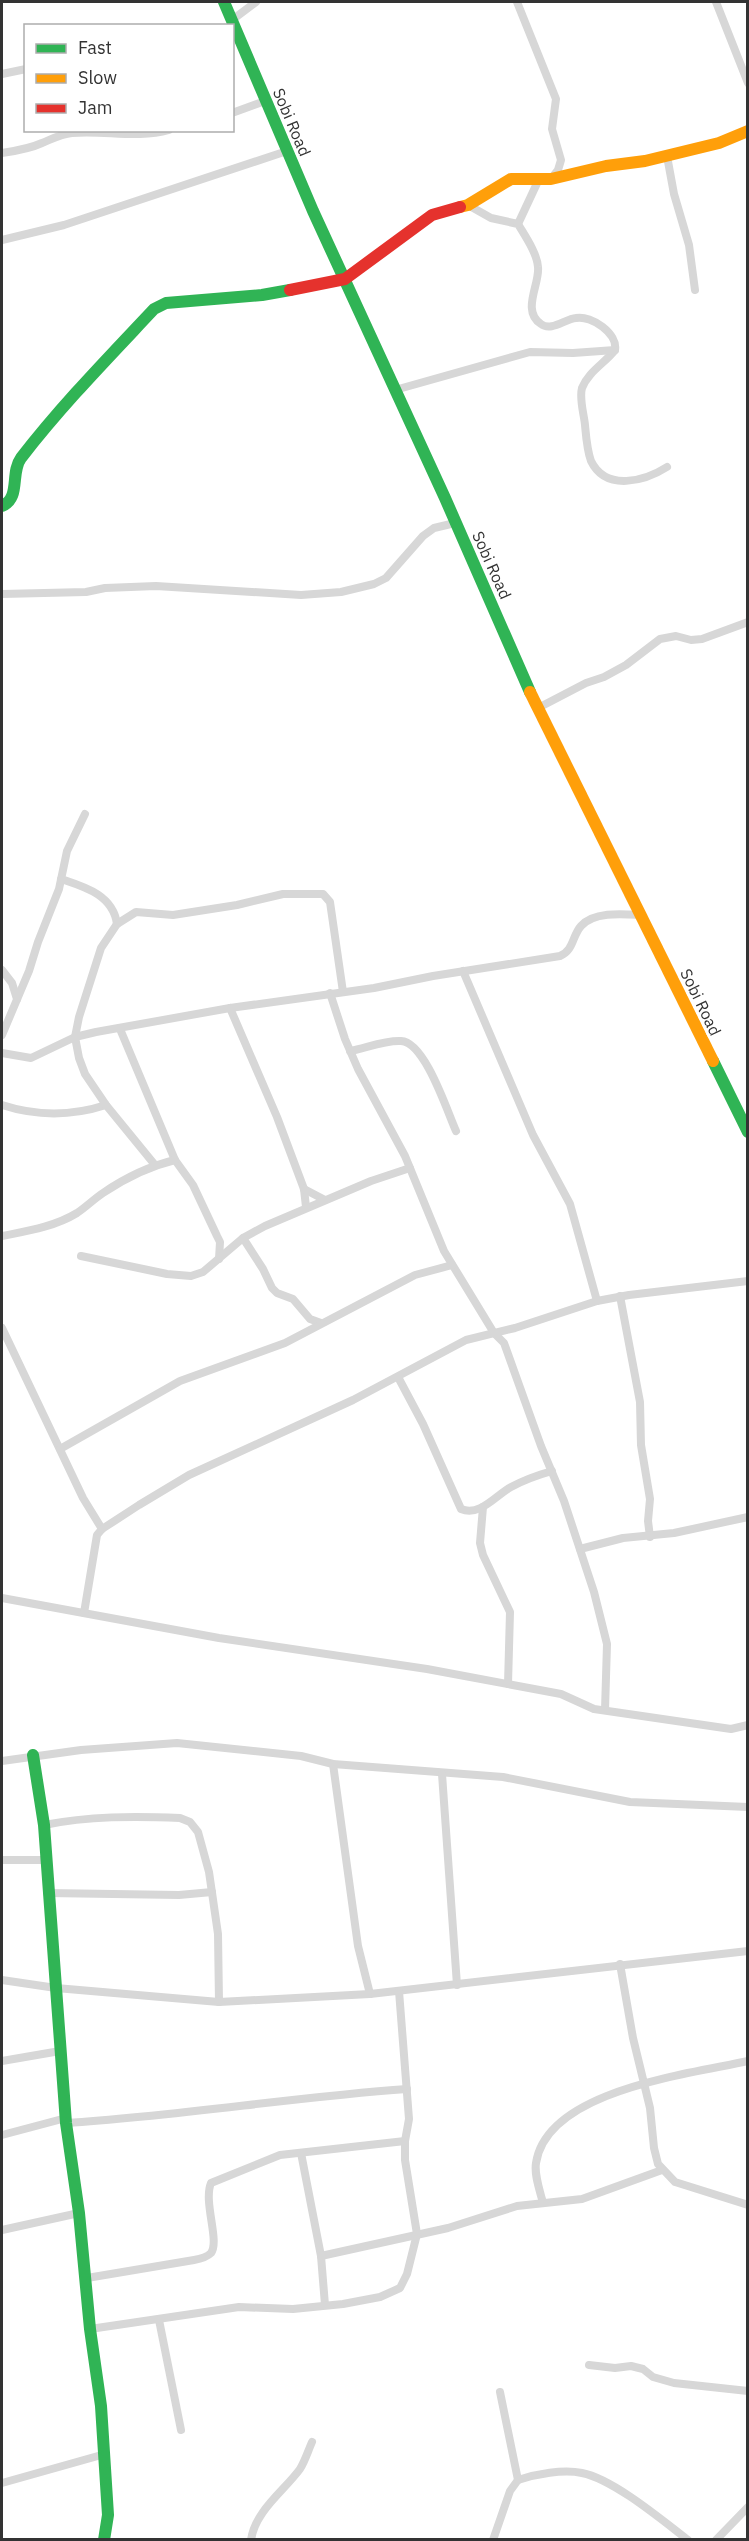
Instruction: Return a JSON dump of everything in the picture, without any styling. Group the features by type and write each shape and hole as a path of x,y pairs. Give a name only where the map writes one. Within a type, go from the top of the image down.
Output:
{"main road":[{"name":"Sobi Road","path":"224,2 234,24"},
{"name":"Sobi Road","path":"234,25 287,151 526,686 747,1132"},
{"path":"2,506 9,503 13,497 16,465 51,419 154,309 166,303 262,295 345,279 432,215 468,205 511,179 545,179 606,166 645,161 719,143 747,131"},
{"path":"33,1755 44,1825 47,1893 66,2121 87,2278 90,2329 105,2454 108,2515 104,2540"}],"street":[{"path":"232,20 256,2"},
{"path":"517,2 556,99 552,129 561,165 545,179 518,224"},
{"path":"716,2 747,83"},
{"path":"2,74 24,69"},
{"path":"234,112 265,101"},
{"path":"2,153 41,144 65,134 89,132"},
{"path":"106,132 120,135 145,132"},
{"path":"2,240 64,225 287,151"},
{"path":"667,156 674,194 689,245 695,290"},
{"path":"468,205 491,218 518,224"},
{"path":"518,224 538,266 532,304 538,322 543,326 551,326 577,317 585,318 613,336 616,344 615,350 582,388 581,396 591,459 598,472 629,482 650,478 667,467"},
{"path":"395,390 530,352 573,353 615,350"},
{"path":"2,594 86,592 105,588 156,586 301,595 341,592 374,584 386,578 423,536 434,528 455,523"},
{"path":"538,708 586,682 604,677 626,665 660,639 676,636 691,640 702,639 747,622"},
{"path":"2,1035 61,879 67,850 86,814"},
{"path":"61,879 97,892 116,914 117,924"},
{"path":"155,1165 106,1105 85,1074 75,1037 93,969 101,948 117,924 136,912 173,915 237,905 283,894 323,894 330,902 343,992"},
{"path":"2,1053 31,1059 75,1037 230,1008 560,956 567,953 582,924 603,916 641,915"},
{"path":"2,970 12,982 17,999"},
{"path":"464,971 533,1135 570,1204 597,1301"},
{"path":"330,993 350,1051 410,1168 452,1265 494,1332 504,1343 580,1549 607,1644 605,1710"},
{"path":"230,1008 277,1117 304,1189 306,1207"},
{"path":"120,1029 175,1160 193,1185 220,1242 219,1259"},
{"path":"350,1051 402,1041 411,1044 430,1071 456,1131"},
{"path":"2,1106 21,1112 53,1114 80,1113 106,1105"},
{"path":"2,1236 60,1221 78,1212 105,1191 155,1165 175,1160"},
{"path":"81,1256 157,1272 191,1276 203,1272 240,1241 306,1207 410,1168"},
{"path":"304,1189 325,1200"},
{"path":"220,1242 240,1241"},
{"path":"240,1241 263,1269 272,1288 277,1293 293,1299 310,1319 321,1323"},
{"path":"60,1449 180,1381 285,1343 415,1275 452,1265"},
{"path":"84,1613 97,1535 102,1529 189,1475 353,1400 466,1340 550,1318 597,1301 620,1296 747,1281"},
{"path":"620,1296 640,1402 641,1445 650,1499 648,1521 650,1537"},
{"path":"2,1328 83,1498 102,1529"},
{"path":"398,1377 423,1424 461,1509 468,1512 483,1507 510,1487 552,1471"},
{"path":"483,1507 480,1543 483,1555 510,1612 508,1684"},
{"path":"580,1549 623,1538 650,1537 747,1516"},
{"path":"2,1598 219,1638 427,1669 508,1684 561,1694 594,1709 731,1729 747,1725"},
{"path":"2,1761 33,1755 177,1743 300,1756 333,1764 442,1774 503,1776 630,1802 747,1807"},
{"path":"333,1764 358,1946 370,1994"},
{"path":"442,1774 457,1985"},
{"path":"44,1825 72,1819 111,1816 180,1818 190,1822 198,1833 210,1872 218,1934 219,2001"},
{"path":"2,1860 46,1860"},
{"path":"47,1893 179,1895 212,1892"},
{"path":"2,1980 56,1988 219,2001 370,1994 747,1951"},
{"path":"620,1964 633,2038 650,2108 658,2164 675,2182 747,2205"},
{"path":"90,2329 239,2307 292,2309 325,2305 380,2297 400,2288 407,2274 417,2234 405,2160 405,2141 409,2119 399,1991"},
{"path":"2,2061 60,2051"},
{"path":"543,2203 536,2164 540,2151 555,2126 575,2110 645,2083 747,2061"},
{"path":"2,2135 66,2121 210,2111 321,2096 407,2090"},
{"path":"87,2278 194,2260 209,2255 213,2249 207,2193 211,2183 280,2155 405,2141"},
{"path":"301,2153 321,2256 325,2305"},
{"path":"321,2256 448,2228 517,2206 582,2199 662,2170"},
{"path":"2,2230 79,2213"},
{"path":"159,2320 181,2430"},
{"path":"589,2365 615,2368 631,2366 643,2369 653,2377 674,2383 747,2391"},
{"path":"500,2392 518,2480"},
{"path":"251,2540 255,2523 282,2487 300,2469 312,2442"},
{"path":"2,2483 105,2454"},
{"path":"492,2540 510,2492 518,2480 540,2473 581,2472 624,2494 688,2540"},
{"path":"716,2540 747,2507"}],"traffic: fast":[{"path":"224,2 233,24"},
{"path":"234,25 313,211 445,498 530,692"},
{"path":"2,506 11,497 21,458 69,400 154,309 166,303 262,295 290,290"},
{"path":"713,1061 748,1132"},
{"path":"33,1755 44,1825 66,2123 79,2213 90,2329 101,2406 108,2515 104,2540"}],"traffic: slow":[{"path":"460,207 468,205 511,179 551,179 606,166 645,161 719,143 748,131"},
{"path":"530,692 713,1061"}],"traffic: jam":[{"path":"290,290 345,279 432,215 460,207"}]}
